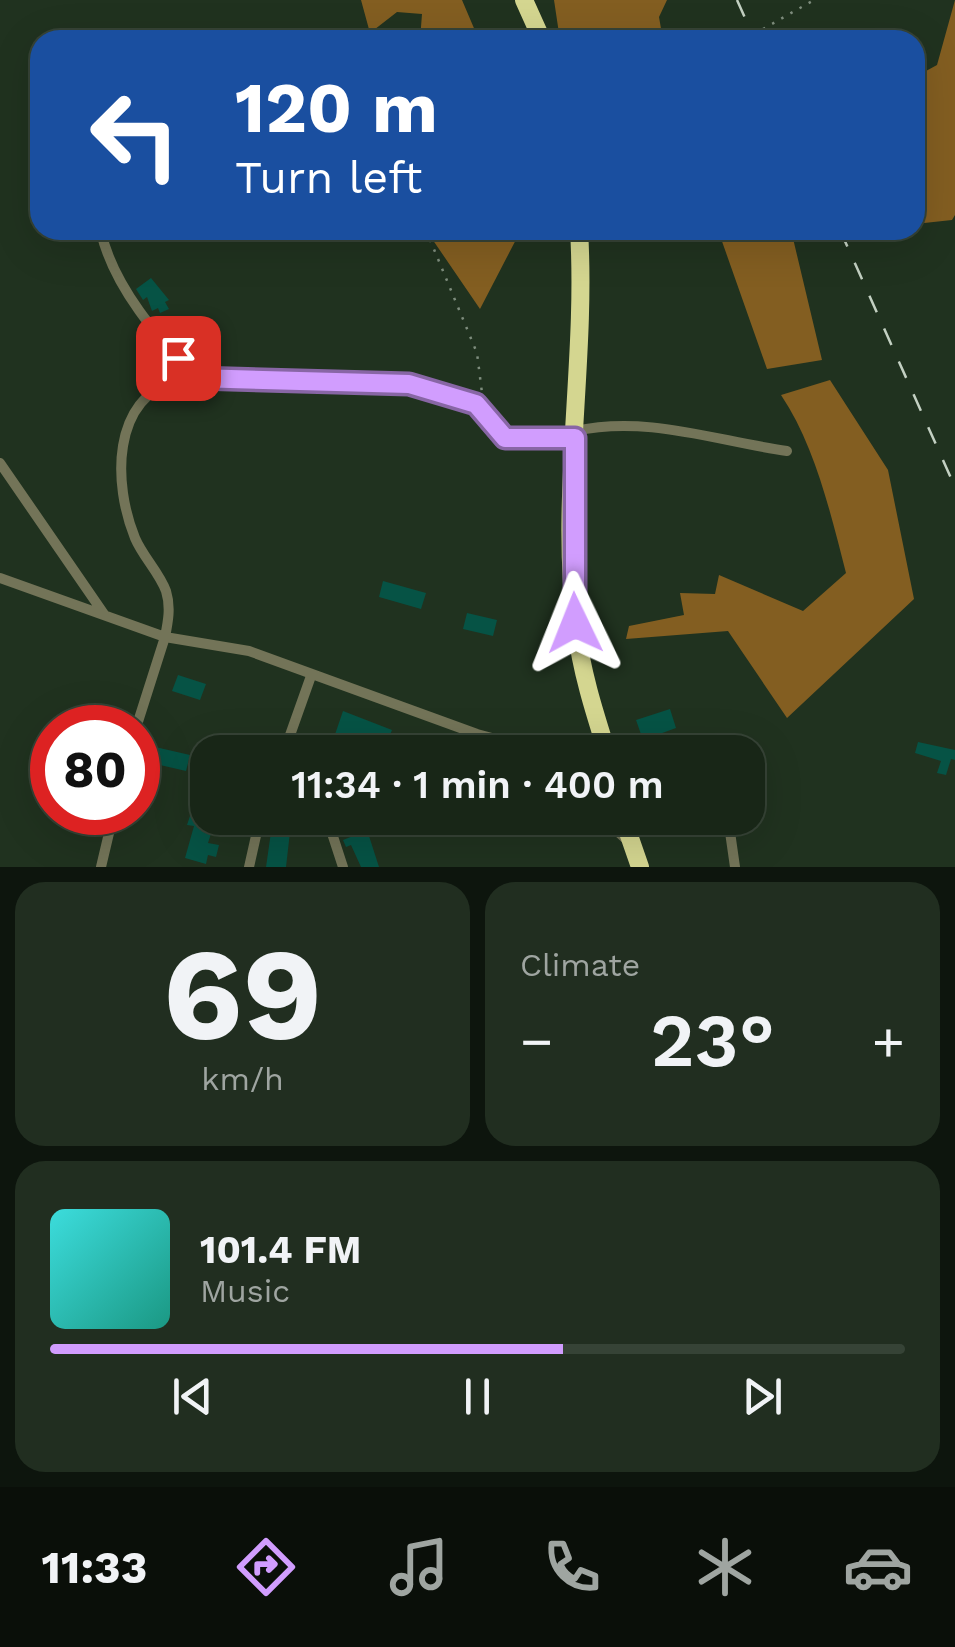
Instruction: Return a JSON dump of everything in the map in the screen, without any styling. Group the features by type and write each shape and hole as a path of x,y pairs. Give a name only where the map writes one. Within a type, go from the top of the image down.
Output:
{"highway":[{"path":"524,0 538,30"},
{"path":"578,240 575,623 583,675 602,735"},
{"path":"627,835 640,867"}],"street":[{"path":"103,240 147,322 196,378"},
{"path":"144,705 166,637 169,613 166,591 139,547 130,518 124,432 130,415 156,386 196,378 409,384 476,404 505,438 575,435 609,426 678,429 787,450"},
{"path":"0,462 104,614"},
{"path":"0,578 166,637 250,651 311,676 491,735"},
{"path":"290,735 311,676"},
{"path":"101,867 109,835"},
{"path":"250,867 257,835"},
{"path":"333,835 343,867"},
{"path":"621,835 628,841"},
{"path":"734,835 735,867"}],"path":[{"path":"763,29 814,0"},
{"path":"430,240 477,353 484,390 476,404"}],"shaded area":[{"path":"361,0 462,0 475,30 421,30 422,14 397,12 369,30"},
{"path":"554,0 667,0 659,17 661,30 558,30"},
{"path":"955,0 955,215 952,220 925,223 925,72 937,65"},
{"path":"433,240 516,240 480,309"},
{"path":"722,240 793,240 822,360 767,369"},
{"path":"830,380 888,470 914,599 787,718 728,631 626,639 629,626 684,615 680,593 715,594 719,575 803,611 846,573 813,458 781,395"}],"building":[{"path":"151,278 169,300 165,302 169,309 160,313 158,308 152,311 147,297 143,300 136,289"},
{"path":"383,581 426,593 421,609 379,597"},
{"path":"467,613 497,620 493,636 463,629"},
{"path":"178,675 206,684 200,700 172,691"},
{"path":"670,709 676,728 657,735 641,735 636,720"},
{"path":"343,711 392,730 390,735 335,735"},
{"path":"918,742 955,750 955,760 951,759 946,775 937,773 941,761 915,753"},
{"path":"160,748 190,755 186,771 160,765"},
{"path":"191,835 211,835 208,843 219,845 216,857 208,855 206,864 185,858"},
{"path":"271,835 290,835 286,867 266,867"},
{"path":"372,835 379,867 361,867 351,845 346,847 343,840"}],"railway":[{"path":"737,0 750,30"},
{"path":"844,240 955,487"}],"route":[{"path":"178,358 196,378 409,384 467,398 505,438 575,438 575,623"}]}
